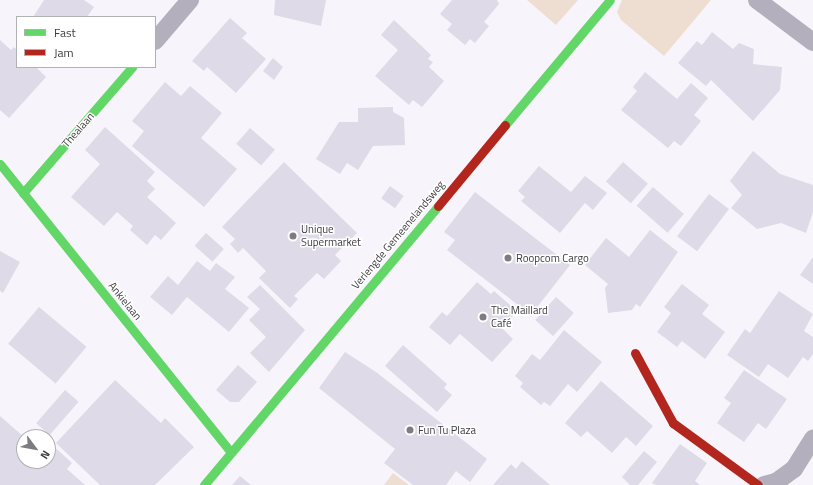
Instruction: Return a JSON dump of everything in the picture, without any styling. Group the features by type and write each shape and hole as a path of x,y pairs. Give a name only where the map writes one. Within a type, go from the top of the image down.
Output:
{"street":[{"path":"156,40 190,0"},
{"name":"Verlengde Gemeenelandsweg","path":"204,485 610,0"},
{"path":"757,0 813,42"},
{"name":"Thealaan","path":"23,193 131,68"},
{"name":"Ankielaan","path":"0,164 231,452"},
{"path":"635,353 673,424 758,485"},
{"path":"764,485 776,482 794,469 811,444"}],"shaded area":[{"path":"527,0 578,0 556,25"},
{"path":"622,0 711,0 664,56 621,20 617,12"},
{"path":"393,473 409,485 384,485"}],"building":[{"path":"44,0 84,0 94,7 88,16 34,16"},
{"path":"275,0 326,0 321,26 274,15"},
{"path":"452,0 497,0 499,4 484,22 489,26 475,43 470,39 465,45 447,30 452,24 440,14"},
{"path":"230,18 247,33 242,38 266,59 236,93 207,67 204,71 192,61"},
{"path":"394,20 431,55 428,59 433,62 429,67 444,81 422,107 413,100 409,105 375,76 398,50 381,35"},
{"path":"712,32 733,49 739,43 754,49 753,64 782,67 780,90 753,121 711,80 706,86 678,63 697,41 702,45"},
{"path":"0,40 11,50 14,47 16,49 16,68 37,68 46,77 9,118 0,110"},
{"path":"273,58 283,67 274,80 263,71"},
{"path":"645,72 677,99 691,83 708,98 694,115 701,121 681,146 674,141 668,148 621,110 637,91 633,87"},
{"path":"165,82 181,96 190,86 222,113 201,138 237,169 204,207 132,146 144,131 132,121"},
{"path":"393,107 393,112 404,118 405,145 373,146 358,170 347,163 340,174 316,159 339,122 358,122 358,108"},
{"path":"105,127 155,172 147,181 155,189 147,197 176,223 161,240 155,235 147,245 130,230 133,226 117,212 104,226 71,197 100,164 85,150"},
{"path":"250,128 275,150 261,165 236,144"},
{"path":"753,151 780,174 813,185 813,212 806,233 781,223 757,229 731,208 742,195 730,181"},
{"name":"Unique Supermarket","path":"284,162 357,233 335,255 341,261 324,279 317,273 294,296 298,299 290,308 259,278 266,271 243,248 238,253 230,244 235,239 222,227"},
{"path":"623,162 648,184 631,203 606,182"},
{"path":"539,166 571,192 585,176 607,193 593,210 585,203 560,233 521,201 525,197 518,191"},
{"path":"390,186 404,196 395,208 381,198"},
{"path":"653,187 684,214 668,233 637,206"},
{"name":"Roopcom Cargo","path":"475,192 570,265 531,315 447,250 455,240 444,232"},
{"path":"709,194 729,209 697,251 677,236"},
{"path":"650,230 678,252 640,307 636,304 632,310 608,313 605,288 608,284 585,265 606,238 629,257"},
{"path":"206,233 224,249 212,262 195,246"},
{"path":"0,251 20,262 3,293 0,291"},
{"path":"813,257 813,284 800,275"},
{"path":"197,261 210,271 216,263 235,277 225,289 249,308 229,332 187,297 172,315 150,297 168,276 178,285"},
{"path":"477,282 491,294 494,291 517,311 502,328 513,339 492,362 460,334 450,345 429,327 442,312 447,316"},
{"path":"682,284 709,305 702,314 725,332 705,359 682,341 677,347 657,332 671,313 664,307"},
{"path":"260,285 305,330 269,372 250,353 266,337 249,320 260,309 247,297"},
{"path":"779,291 813,314 804,331 813,337 813,354 808,361 803,357 788,378 768,364 759,377 727,355 745,329 750,333"},
{"path":"556,297 574,313 553,336 535,320"},
{"path":"39,307 86,347 56,384 8,344"},
{"path":"564,330 602,362 577,392 568,384 550,406 544,402 541,405 520,387 523,383 515,376 532,354 540,360"},
{"path":"403,345 447,384 444,388 452,395 437,412 385,366"},
{"name":"Fun Tu Plaza","path":"345,352 376,372 487,459 470,482 456,471 446,485 413,485 384,463 395,449 319,388"},
{"path":"238,365 257,382 239,402 230,402 216,390"},
{"path":"744,370 787,399 766,429 758,423 744,442 717,423 731,403 724,398"},
{"path":"115,380 161,423 165,418 194,447 155,485 100,485 56,443"},
{"path":"601,381 653,426 636,446 626,437 612,453 587,431 581,437 565,423"},
{"path":"65,390 79,402 55,429 43,429 36,423"},
{"path":"0,416 16,430 16,469 56,469 56,448 72,463 67,469 85,485 0,485"},
{"path":"680,444 707,463 695,481 700,485 656,485 652,483"},
{"path":"644,451 657,462 638,485 630,485 622,477"},
{"path":"522,461 550,485 493,485 511,464 516,469"},
{"path":"240,476 251,485 232,485"}],"traffic: fast":[{"path":"505,125 610,0"},
{"path":"23,193 131,68"},
{"path":"0,164 231,452"},
{"path":"204,485 438,206"}],"traffic: jam":[{"path":"438,206 505,125"},
{"path":"635,353 673,423 758,485"}],"place":[{"name":"Unique Supermarket","path":"293,236"},
{"name":"Roopcom Cargo","path":"508,258"},
{"name":"The Maillard Café","path":"483,317"},
{"name":"Fun Tu Plaza","path":"410,430"}]}
